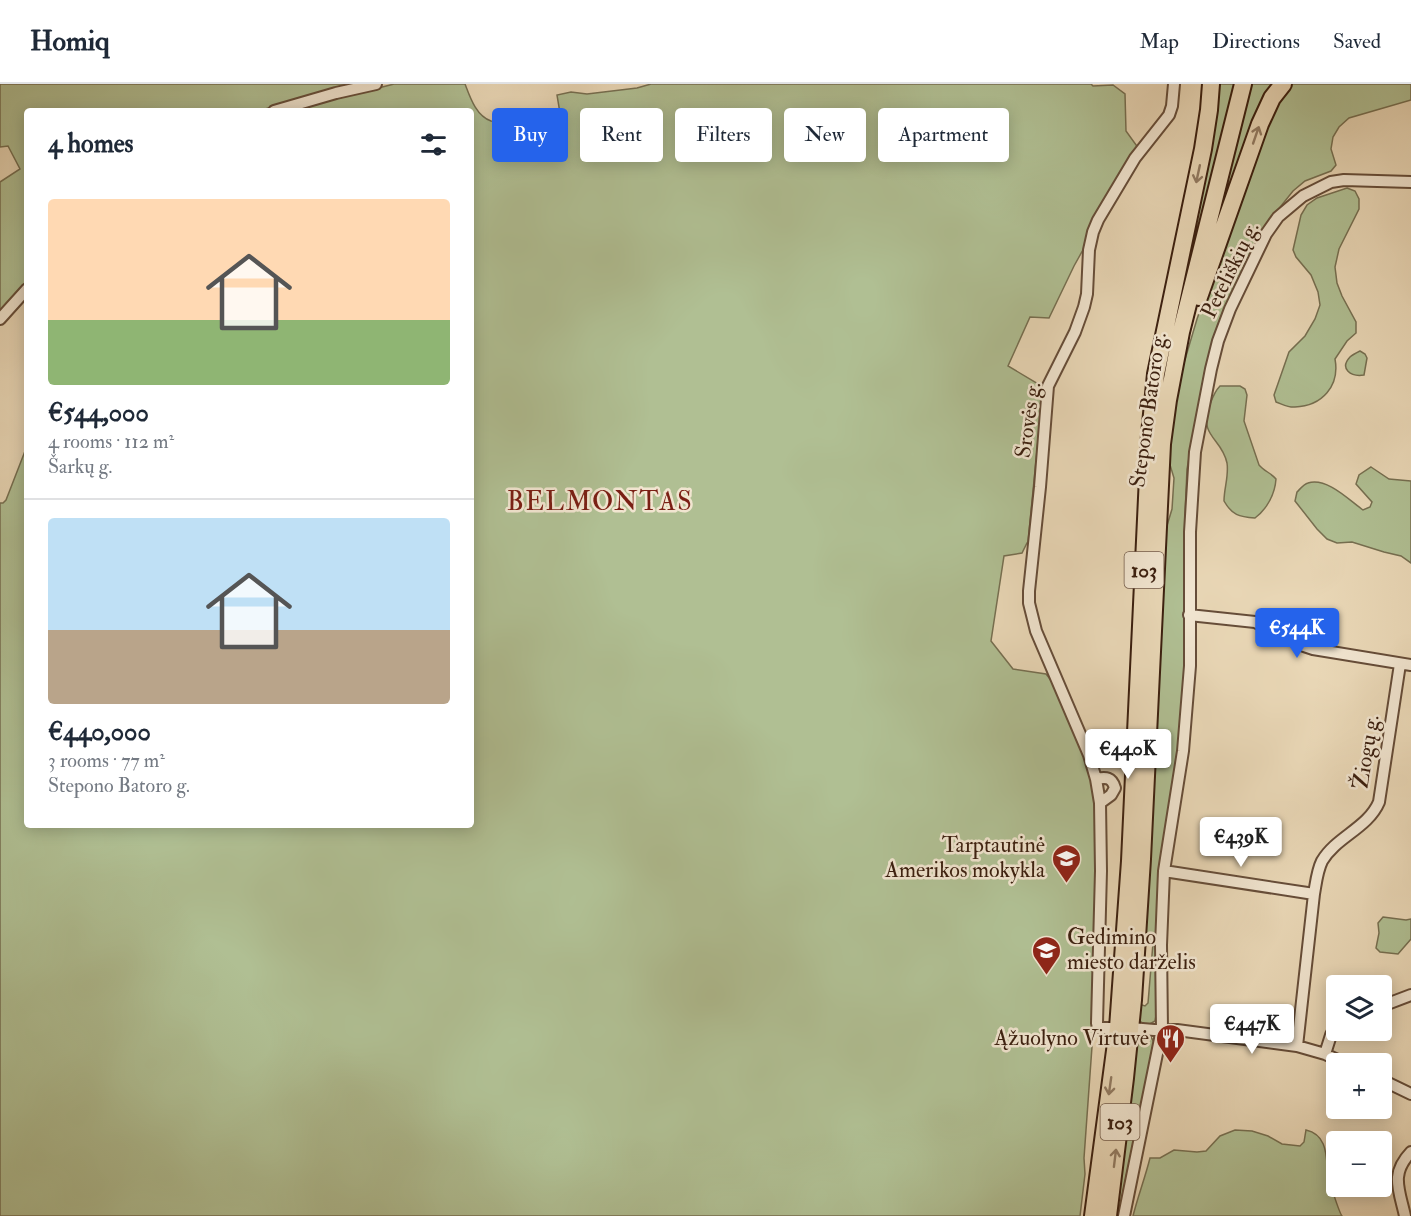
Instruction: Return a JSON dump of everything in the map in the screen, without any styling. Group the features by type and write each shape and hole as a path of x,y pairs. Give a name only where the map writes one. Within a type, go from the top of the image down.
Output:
{"main road":[{"name":"Stepono Batoro g.","path":"1093,1216 1125,1028 1130,861 1150,434 1156,374 1203,149 1210,84"},
{"name":"Stepono Batoro g.","path":"1108,1216 1142,859 1162,444 1183,322 1243,84"},
{"name":"103","path":"1173,371 1260,124 1272,98 1283,84"}],"street":[{"path":"284,108 376,84"},
{"name":"Srovės g.","path":"1125,1028 1098,1028 1100,803 1089,755 1036,631 1029,603 1029,591 1048,386 1075,332 1084,307 1087,294 1089,250 1095,226 1135,158 1169,115 1174,84"},
{"name":"Peteliškių g.","path":"1189,615 1190,532 1195,452 1211,369 1230,309 1266,234 1278,218 1303,196 1331,182 1344,180 1411,182"},
{"path":"0,319 24,292"},
{"path":"1124,1216 1162,1029 1161,945 1164,871 1183,751 1190,666 1189,615 1255,622 1313,649 1405,665"},
{"name":"Žiogų g.","path":"1298,1046 1314,894 1319,869 1328,853 1371,814 1378,802 1405,665"},
{"name":"Srovės g.","path":"1096,779 1109,778 1115,788 1111,795 1100,803"},
{"path":"1164,871 1314,894"},
{"path":"1392,1002 1411,995"},
{"path":"1125,1028 1162,1029 1298,1046 1325,1054 1329,1041"},
{"path":"1392,1085 1411,1094"},
{"path":"1405,1216 1397,1174 1403,1160 1411,1152"}],"green space":[{"path":"0,84 361,84 268,108 24,108 24,286 0,311 0,182 20,169 8,146 0,147"},
{"path":"394,84 465,84 474,106 481,115 492,121 492,162 568,162 568,108 559,108 557,95 571,92 587,94 651,84 1091,84 1093,86 1113,85 1125,94 1126,131 1139,149 1074,266 1049,318 1030,317 1008,366 1043,389 1028,542 1022,553 1004,556 991,641 1013,669 1046,674 1066,699 1089,755 1101,815 1097,977 1084,1158 1085,1174 1080,1216 0,1216 0,503 6,500 24,454 24,828 474,828 474,108 300,108"},
{"path":"1217,84 1238,84 1167,362"},
{"path":"1248,84 1276,84 1209,254"},
{"path":"1290,84 1411,84 1411,100 1349,118 1339,127 1333,137 1331,149 1336,165 1331,171 1305,181 1293,191 1269,221 1215,338 1205,370 1187,469 1185,682 1157,1010 1155,1021 1148,1025 1138,1019 1139,1004 1145,1006 1148,1003 1153,943 1148,942 1144,921 1162,542 1172,509 1174,478 1167,455 1181,373 1197,319 1267,120"},
{"path":"1347,188 1355,191 1359,199 1359,209 1339,249 1335,267 1337,283 1356,322 1356,333 1347,341 1335,359 1335,378 1327,393 1305,406 1288,406 1276,402 1274,395 1289,352 1305,336 1320,305 1318,292 1311,275 1293,250 1301,215 1307,205 1317,198"},
{"path":"1360,351 1367,358 1364,375 1355,375 1348,371 1346,365 1350,357"},
{"path":"1220,386 1240,386 1245,389 1247,395 1244,421 1259,465 1276,479 1270,501 1255,518 1236,514 1224,501 1227,463 1207,425 1209,407"},
{"path":"1371,467 1389,479 1411,481 1411,563 1401,556 1352,542 1337,543 1327,539 1295,501 1297,492 1302,487 1315,482 1337,490 1363,510 1370,507 1372,502 1356,484 1359,475"},
{"path":"1383,917 1411,919 1411,939 1398,954 1380,952 1376,948 1378,923"},
{"path":"1142,1034 1151,1037 1154,1042 1118,1216 1113,1216 1135,1041"},
{"path":"1235,1130 1252,1131 1282,1144 1300,1146 1304,1142 1306,1130 1313,1133 1322,1142 1326,1154 1326,1197 1335,1197 1342,1216 1133,1216 1150,1158 1160,1158 1174,1150 1206,1151 1220,1136"}],"place":[{"name":"Tarptautinė Amerikos mokykla","path":"1066,884"},
{"name":"Gedimino miesto darželis","path":"1046,976"},
{"name":"Ąžuolyno Virtuvė","path":"1170,1064"}],"district":[{"name":"BELMONTAS","path":"600,502"}]}
